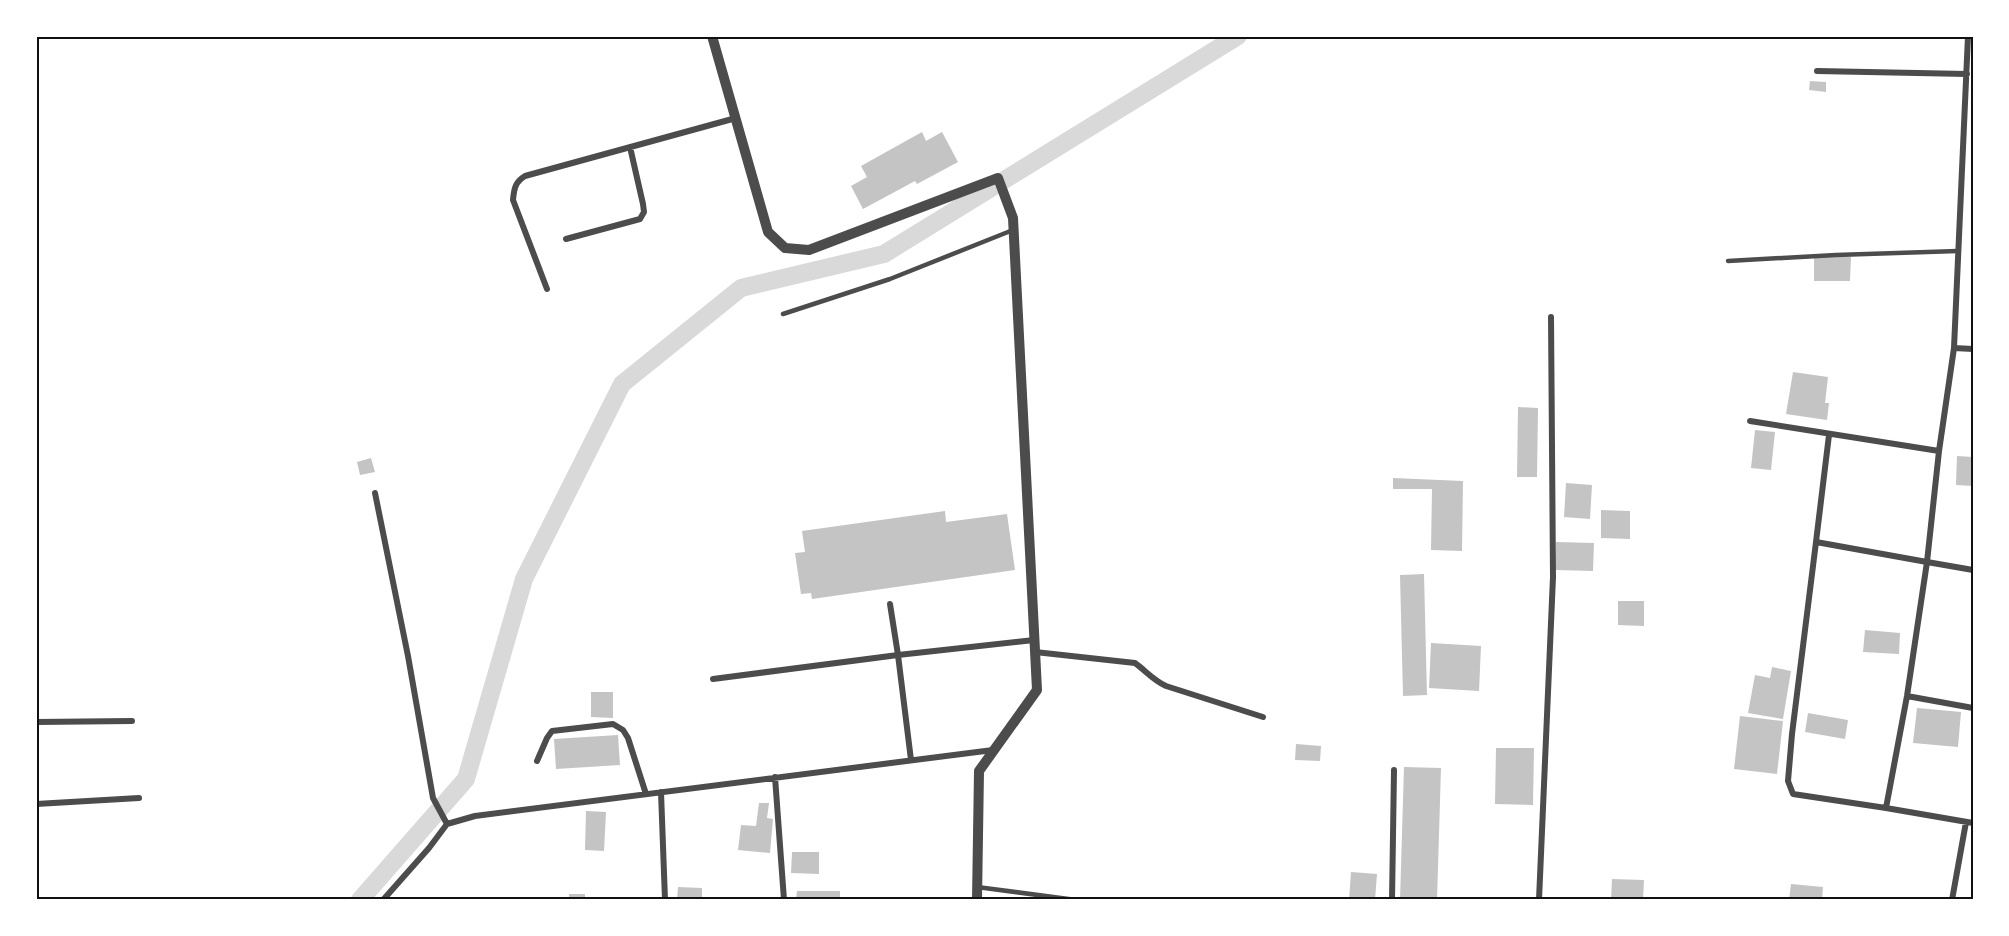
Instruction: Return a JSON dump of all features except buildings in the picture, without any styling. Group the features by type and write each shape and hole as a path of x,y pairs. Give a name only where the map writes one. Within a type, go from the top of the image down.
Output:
{"street":[{"path":"712,36 768,232 785,248 809,250 998,178 1013,218 1037,690 979,771 977,900"},
{"path":"1886,808 1907,696 1928,562 1939,451 1954,348 1968,36"},
{"path":"1817,71 1967,74"},
{"path":"547,289 513,201 514,188 519,180 525,176 736,118"},
{"path":"566,239 640,219 644,212 643,204 630,147"},
{"path":"1539,900 1553,577 1551,317"},
{"path":"1954,348 1973,350"},
{"path":"1750,422 1939,451"},
{"path":"1829,435 1788,781 1793,794 1969,823 1952,900"},
{"path":"375,493 408,656 433,798 447,823"},
{"path":"1816,542 1973,570"},
{"path":"890,604 911,760"},
{"path":"36,614 36,655"},
{"path":"713,679 898,655 1034,646 1135,663 1154,680 1166,686 1263,717"},
{"path":"1907,696 1973,708"},
{"path":"36,722 132,721"},
{"path":"537,761 552,731 613,724 623,730 628,738 646,794"},
{"path":"383,900 429,848 447,823 475,816 994,750"},
{"path":"1392,900 1394,770"},
{"path":"775,777 784,900"},
{"path":"661,792 665,900"},
{"path":"36,804 139,798"}],"lane":[{"path":"783,314 890,279 1013,230"},
{"path":"1728,261 1958,251"},
{"path":"977,887 1076,900"}],"waterway":[{"path":"360,900 466,779 524,579 622,384 741,288 884,254 1238,36"}]}
